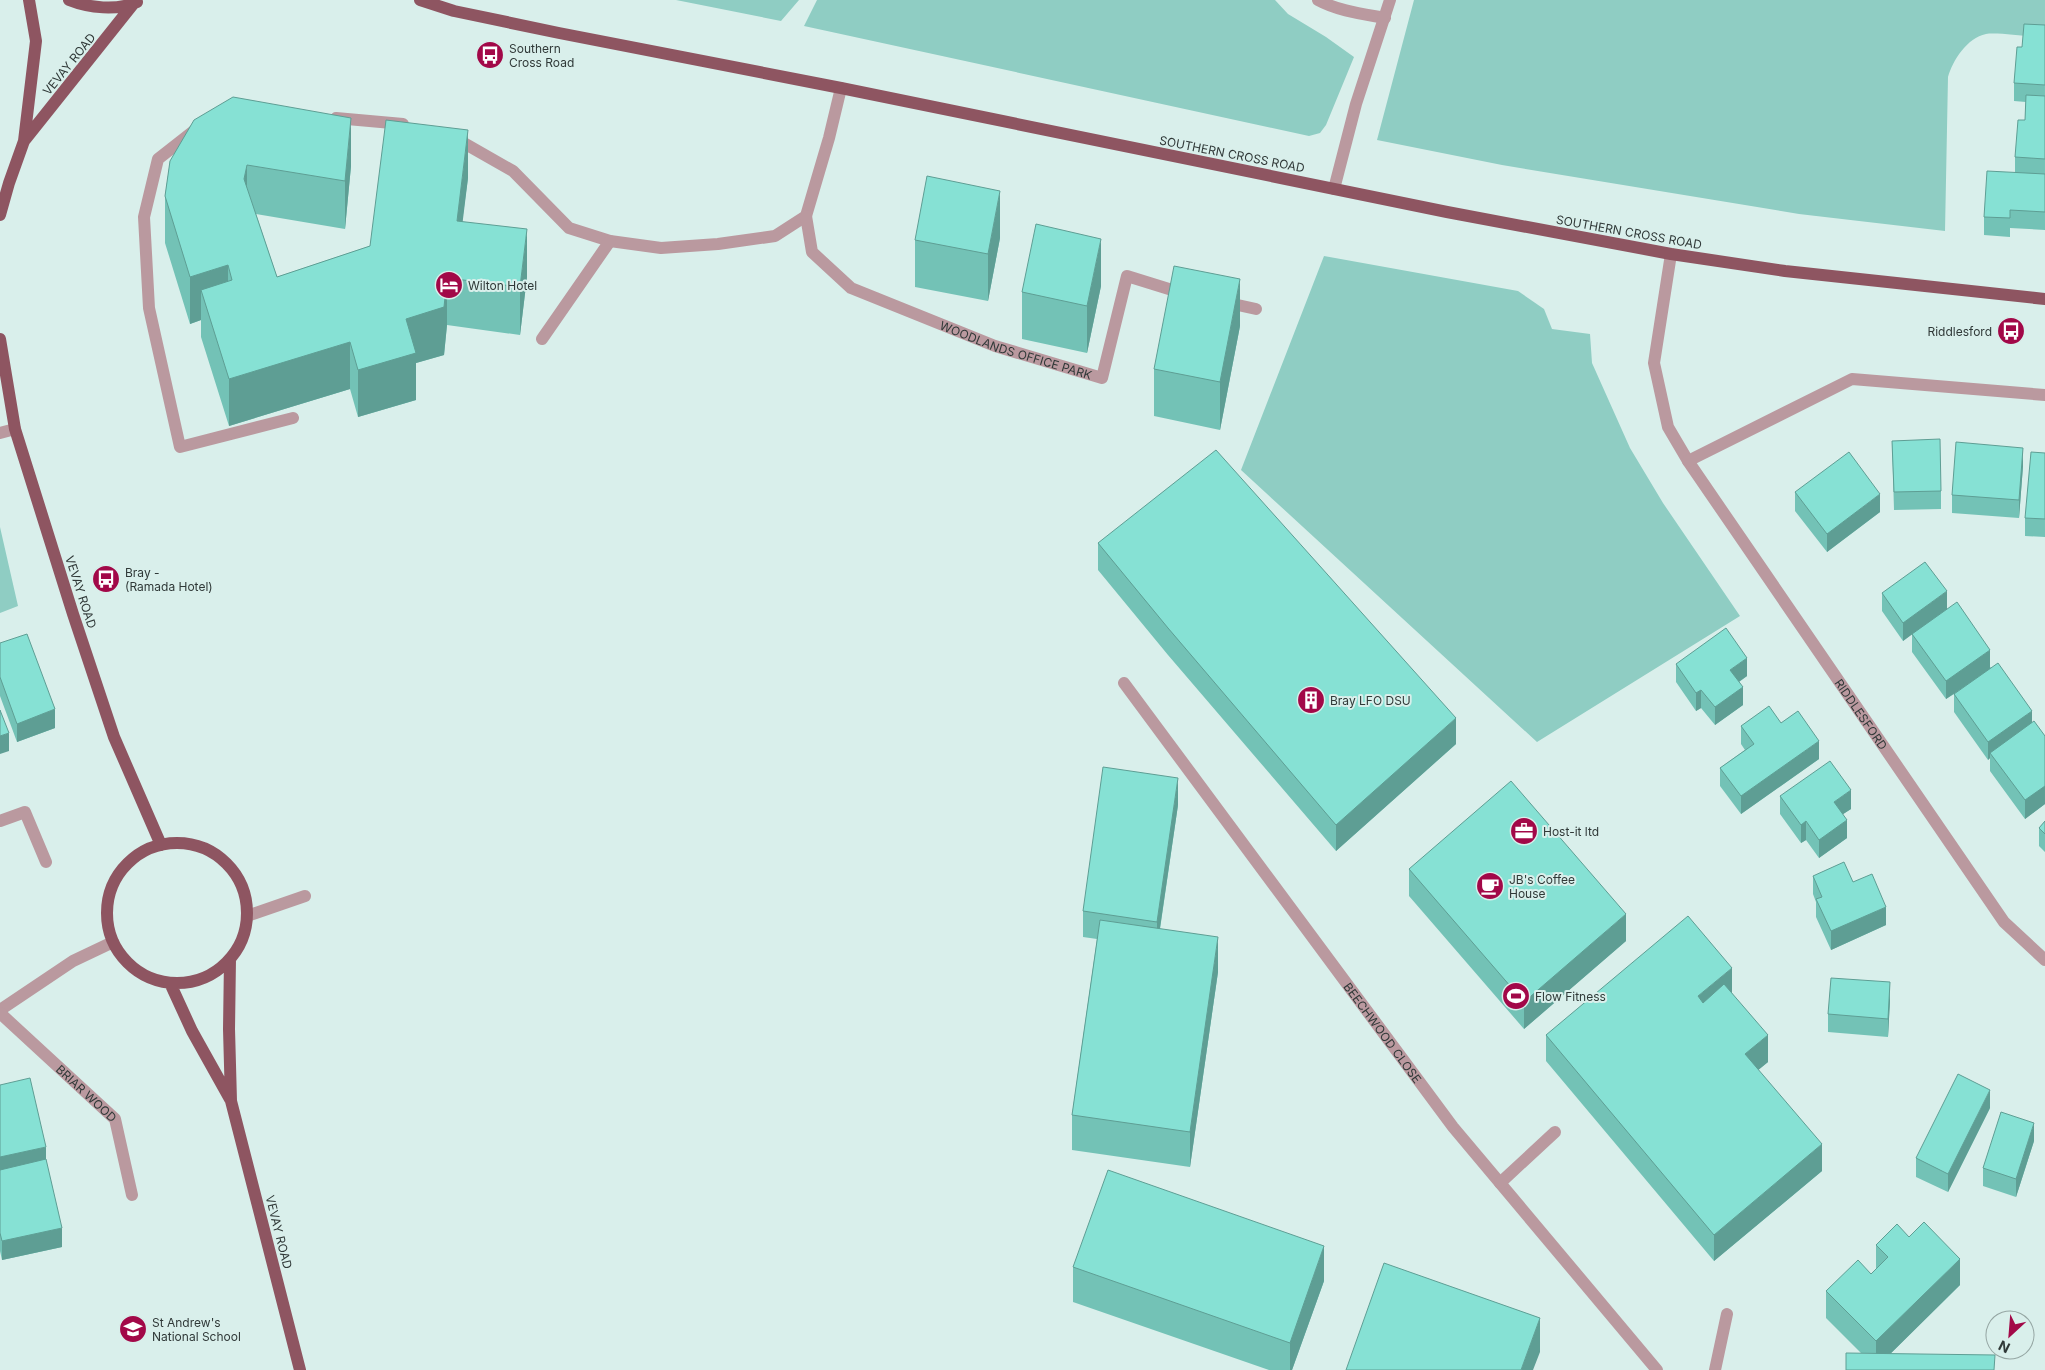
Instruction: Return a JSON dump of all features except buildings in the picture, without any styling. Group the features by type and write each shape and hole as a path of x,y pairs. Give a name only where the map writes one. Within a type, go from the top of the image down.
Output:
{"main road":[{"name":"VEVAY ROAD","path":"0,215 24,141 36,41 30,0"},
{"path":"69,0 96,7 115,7 138,2"},
{"name":"SOUTHERN CROSS ROAD","path":"420,0 454,11 559,33 841,88 1447,212 1671,254 1795,272 2045,300"},
{"name":"VEVAY ROAD","path":"24,141 138,2"},
{"name":"VEVAY ROAD","path":"0,339 15,430 114,737 161,845"},
{"name":"VEVAY ROAD","path":"179,843 196,846 212,852 225,862 236,875 243,890 247,916 242,941 230,959 208,976 190,982 170,983 154,980 140,974 124,960 113,942 107,920 108,898 115,879 128,863 144,851 161,845 179,843"},
{"name":"VEVAY ROAD","path":"230,959 231,1102 300,1370"},
{"name":"VEVAY ROAD","path":"170,983 192,1031 231,1102"}],"street":[{"path":"1318,0 1354,12 1385,18"},
{"path":"1334,189 1356,104 1390,0"},
{"path":"444,132 513,171 569,228 610,241 661,248 718,244 775,236 806,216 829,138 841,88"},
{"path":"320,117 416,125"},
{"path":"207,126 198,128 158,159 144,217 149,308 180,447 293,418"},
{"name":"WOODLANDS OFFICE PARK","path":"806,216 812,252 851,288 994,346 1102,378 1127,276 1172,291 1256,309"},
{"path":"542,339 610,241"},
{"name":"RIDDLESFORD","path":"1671,254 1654,363 1668,427 1688,461 2004,922 2045,960"},
{"path":"1688,461 1852,379 2045,395"},
{"path":"0,433 15,430"},
{"name":"BEECHWOOD CLOSE","path":"1124,683 1453,1127 1657,1370"},
{"path":"0,821 25,812 46,862"},
{"path":"247,916 305,896"},
{"name":"BRIAR WOOD","path":"113,942 73,961 0,1012 114,1119 132,1195"},
{"path":"1500,1183 1555,1132"},
{"path":"1715,1370 1727,1314"}],"green space":[{"path":"676,0 799,0 781,21"},
{"path":"817,0 1275,0 1288,14 1354,57 1326,125 1320,133 1309,136 804,26"},
{"path":"1414,0 2045,0 2045,38 1986,34 1979,36 1967,45 1953,64 1948,77 1945,231 1799,214 1502,165 1377,140"},
{"path":"1324,256 1518,291 1544,309 1552,329 1590,334 1592,363 1630,448 1663,503 1740,616 1537,742 1241,470"},
{"path":"0,527 18,606 0,613"}],"place":[{"name":"Southern Cross Road","path":"490,55"},
{"name":"Wilton Hotel","path":"449,285"},
{"name":"Riddlesford","path":"2011,331"},
{"name":"Bray - (Ramada Hotel)","path":"106,579"},
{"name":"Bray LFO DSU","path":"1311,700"},
{"name":"Host-it ltd","path":"1524,831"},
{"name":"JB's Coffee House","path":"1490,886"},
{"name":"Flow Fitness","path":"1516,996"},
{"name":"St Andrew's National School","path":"133,1329"}]}
